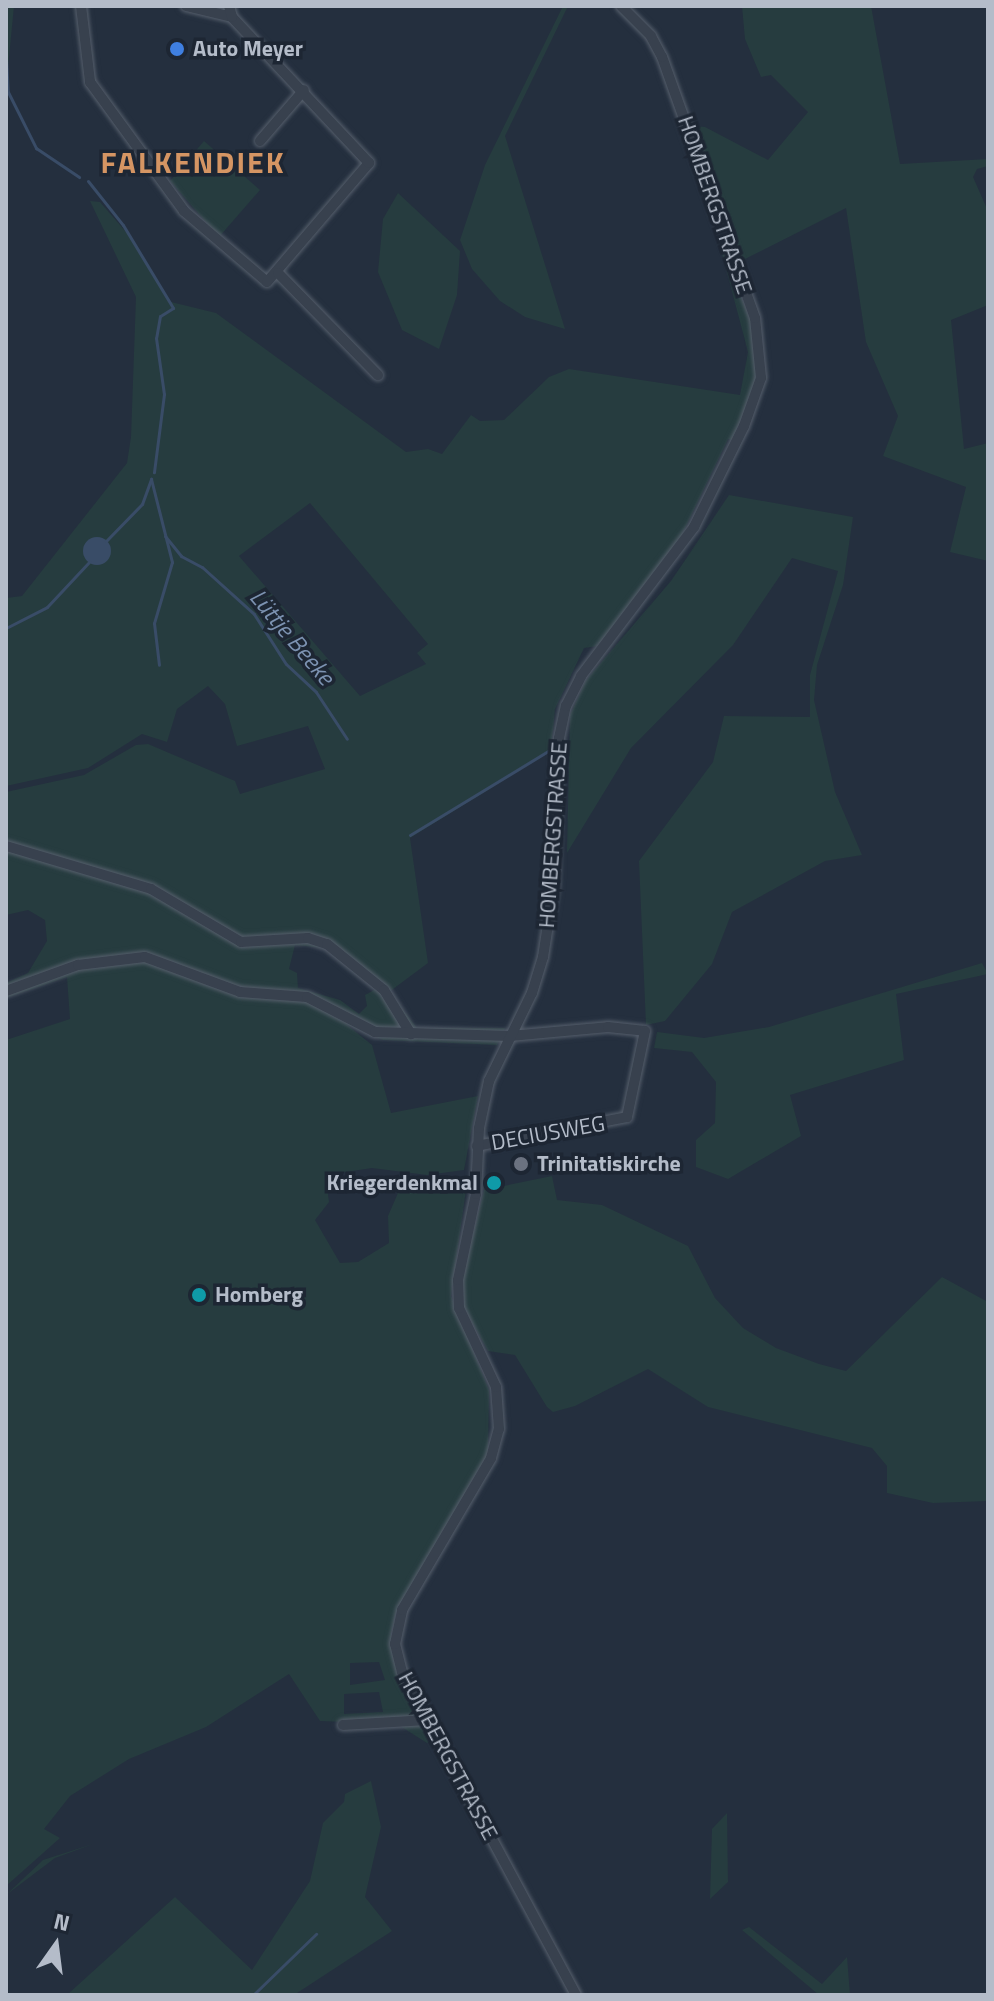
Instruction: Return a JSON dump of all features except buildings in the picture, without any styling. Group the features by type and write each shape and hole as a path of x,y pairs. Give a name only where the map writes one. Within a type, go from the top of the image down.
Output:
{"street":[{"path":"81,6 87,75 184,211 262,281 271,281 369,163 230,11 186,6"},
{"name":"HOMBERGSTRASSE","path":"576,1995 427,1720 397,1657 398,1621 491,1458 499,1429 490,1368 458,1297 476,1194 477,1146 489,1081 532,993 549,927 559,738 566,706 581,676 694,527 744,426 761,378 755,318 662,57 651,36 621,6"},
{"path":"260,141 304,90"},
{"path":"278,273 378,375"},
{"path":"6,846 151,889 241,942 308,938 327,944 384,990 411,1034"},
{"path":"6,991 78,965 145,957 240,992 307,997 375,1032 510,1036"},
{"name":"DECIUSWEG","path":"477,1146 627,1117 645,1031 608,1027 510,1036"},
{"path":"343,1725 427,1720"}],"green space":[{"path":"6,6 14,6 6,88"},
{"path":"563,6 568,6 505,136 565,329 525,317 500,301 472,269 460,240 485,165"},
{"path":"742,6 871,6 900,164 988,159 988,166 977,169 973,177 988,211 988,305 951,320 964,449 988,443 988,561 950,552 966,487 883,456 898,416 866,342 846,208 741,261 693,126 705,127 768,160 808,112 771,75 761,77 745,39"},
{"path":"204,141 260,190 219,237 170,181"},
{"path":"398,193 460,251 457,295 439,349 402,330 378,272 383,219"},
{"path":"90,201 100,202 133,240 171,302 216,313 406,452 428,449 442,454 471,415 480,421 504,420 549,377 569,369 740,395 748,352 719,242 755,332 757,377 733,440 728,439 680,539 598,646 584,648 555,709 551,751 410,838 428,963 389,992 417,1028 505,1028 497,1045 383,1040 346,1024 372,1045 391,1113 478,1096 464,1170 427,1175 372,1168 339,1173 326,1179 329,1202 315,1220 340,1263 358,1262 389,1243 388,1216 401,1186 467,1183 451,1296 489,1390 488,1453 396,1613 391,1634 400,1676 434,1740 427,1743 397,1724 320,1721 289,1674 206,1727 129,1759 70,1796 44,1829 60,1838 6,1886 6,1040 70,1019 67,977 6,998 6,983 28,973 47,941 45,920 28,910 6,915 6,792 84,775 136,745 148,744 235,781 240,794 325,769 308,726 237,746 225,704 208,686 177,709 167,742 142,734 88,768 6,786 6,598 22,596 127,463 131,437 136,297","holes":["310,503 428,644 417,653 426,664 360,696 239,556","295,945 325,948 376,989 365,995 367,1006 359,1014 340,1000 298,988 297,973 289,969","379,1662 385,1680 350,1685 350,1663","379,1692 383,1712 344,1714 344,1694"]},
{"path":"729,495 853,517 843,585 817,665 814,700 835,792 862,855 825,861 732,912 712,964 665,1021 646,1025 639,861 713,762 724,716 810,717 810,675 838,571 792,558 733,645 631,748 567,853 570,715 586,680 671,581"},
{"path":"982,963 988,974 896,994 904,1060 790,1095 801,1136 728,1179 696,1167 696,1140 715,1123 716,1082 692,1052 654,1048 657,1032 704,1038 769,1027"},
{"path":"552,1176 557,1200 602,1205 688,1246 715,1298 743,1328 776,1348 819,1364 846,1371 942,1277 988,1302 988,1501 933,1503 887,1493 887,1466 872,1448 708,1407 648,1369 575,1406 553,1412 515,1355 488,1351 462,1304 463,1275 484,1190"},
{"path":"371,1781 381,1827 365,1897 392,1931 294,1995 68,1994 175,1897 252,1970 310,1881 323,1823 344,1802 345,1794"},
{"path":"727,1813 728,1882 710,1899 712,1829"},
{"path":"93,1844 55,1858 6,1895 43,1860"},
{"path":"749,1927 822,1984 847,1957 850,1995 819,1995 742,1930"}],"water":[{"path":"97,537 107,541 111,551 107,561 97,565 87,561 83,551 87,541"}],"waterway":[{"name":"Lüttje Beeke","path":"6,58 8,92 36,148 79,177"},
{"name":"Lüttje Beeke","path":"88,181 123,225 173,308 160,316 156,338 164,394 154,472"},
{"name":"Lüttje Beeke","path":"151,479 172,562 154,623 159,665"},
{"name":"Lüttje Beeke","path":"106,541 142,504 151,479"},
{"name":"Lüttje Beeke","path":"165,536 181,556 202,567 254,614 286,664 316,692 347,739"},
{"name":"Lüttje Beeke","path":"6,628 47,607 89,562"},
{"path":"410,835 548,751"},
{"path":"253,1995 316,1934"}],"place":[{"name":"Auto Meyer","path":"177,49"},
{"name":"Trinitatiskirche","path":"521,1164"},
{"name":"Kriegerdenkmal","path":"494,1183"},
{"name":"Homberg","path":"199,1295"}],"district":[{"name":"FALKENDIEK","path":"193,162"}]}
